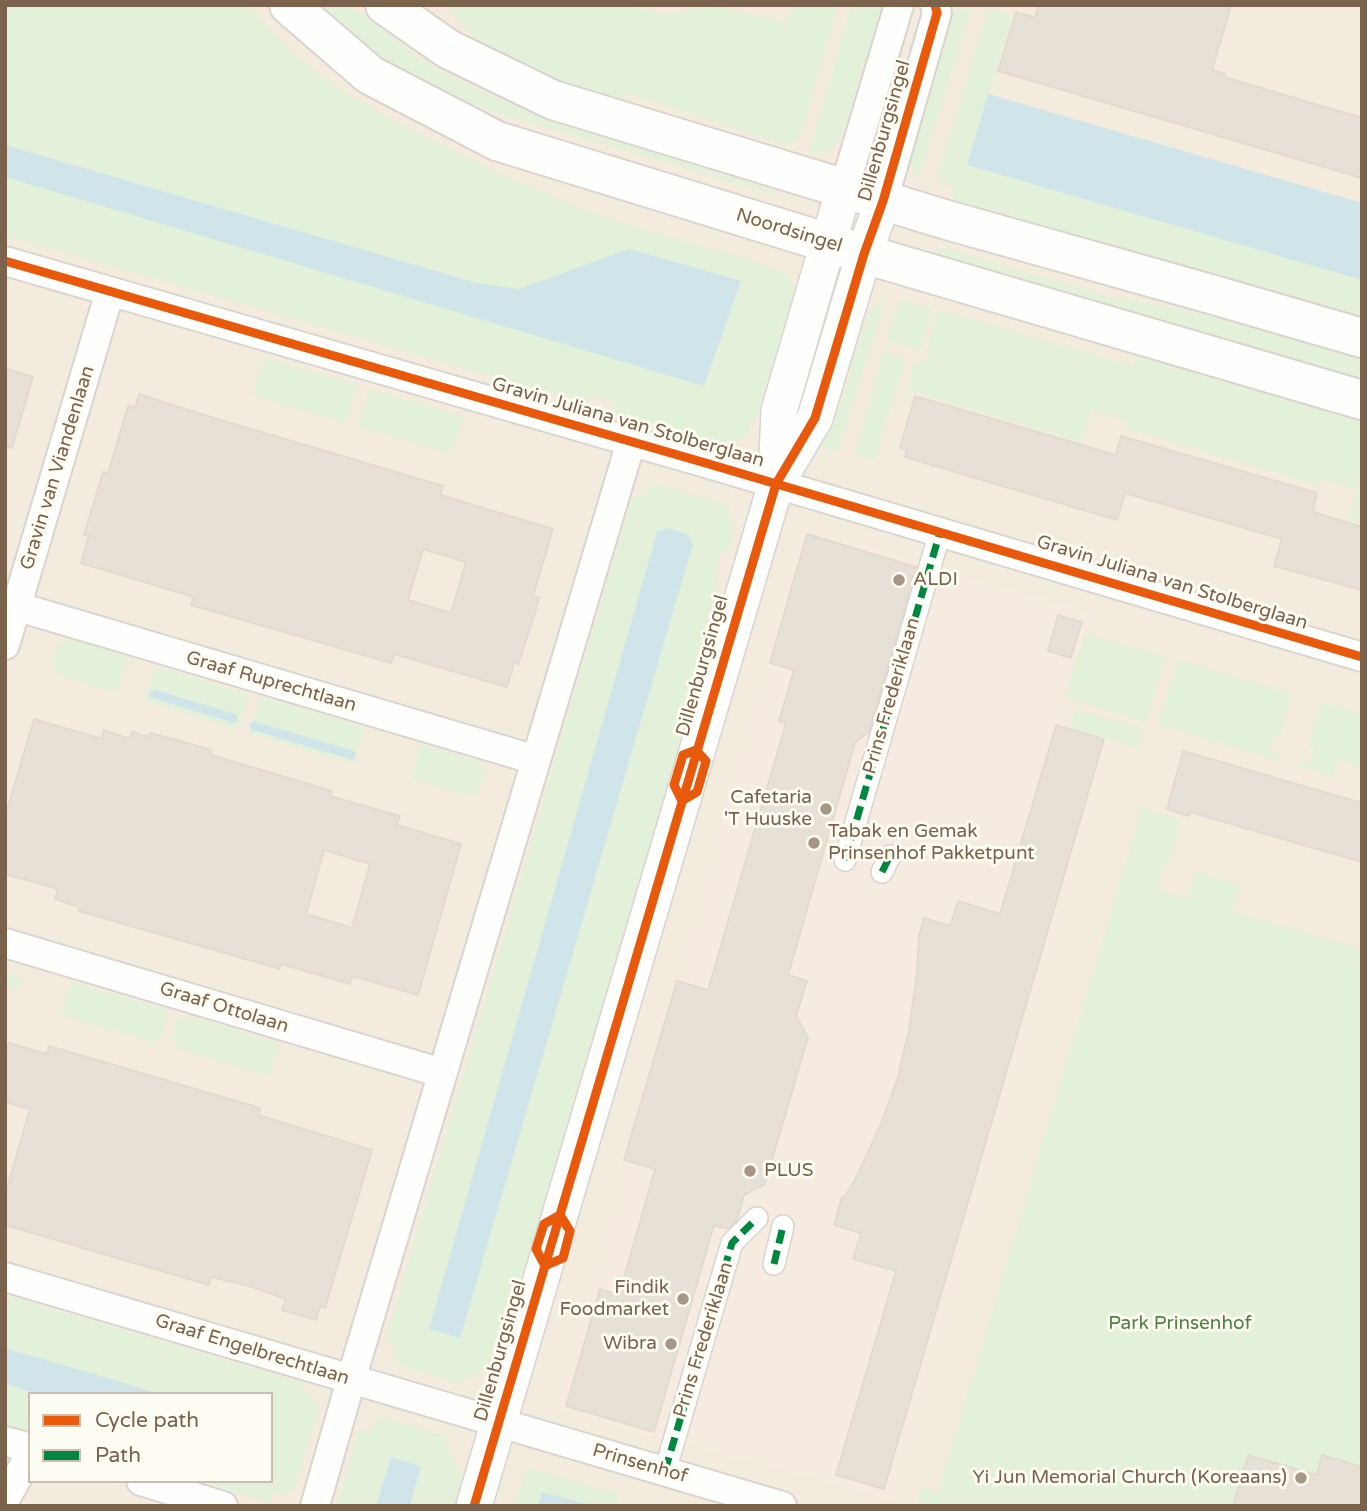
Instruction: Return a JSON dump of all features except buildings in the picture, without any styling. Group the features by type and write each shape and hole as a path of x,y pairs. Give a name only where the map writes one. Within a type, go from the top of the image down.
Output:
{"main road":[{"name":"Noordsingel","path":"289,5 370,75 497,141 847,249 1362,400"},
{"path":"385,5 448,49 553,100 883,201 1362,338"}],"street":[{"name":"Dillenburgsingel","path":"474,1506 776,484 815,418 847,249 844,189 899,5"},
{"name":"Dillenburgsingel","path":"847,249 883,201 937,13 935,5"},
{"name":"Gravin Juliana van Stolberglaan","path":"5,261 1362,657"},
{"name":"Gravin van Viandenlaan","path":"5,645 11,605 110,291"},
{"path":"315,1506 631,442"},
{"name":"Prins Frederiklaan","path":"845,860 940,532"},
{"name":"Graaf Ruprechtlaan","path":"11,605 536,760"},
{"name":"Graaf Ottolaan","path":"5,943 442,1073"},
{"name":"Prins Frederiklaan","path":"665,1471 732,1243 757,1218"},
{"path":"774,1264 783,1226"},
{"name":"Graaf Engelbrechtlaan","path":"5,1278 498,1422"},
{"name":"Prinsenhof","path":"498,1422 665,1471 743,1500 782,1506"},
{"path":"5,1441 28,1447"},
{"path":"5,1500 28,1458"},
{"path":"148,1483 223,1506"}],"shaded area":[{"path":"5,5 1362,5 1362,1506 5,1506"},
{"path":"988,94 1362,203 1362,280 967,165"},
{"path":"5,145 477,283 519,289 629,249 741,281 704,386 5,177"},
{"path":"803,527 1094,613 1064,722 1118,737 1096,793 895,1502 557,1410"},
{"path":"667,528 688,534 693,544 460,1338 429,1329 657,532"},
{"path":"5,1348 154,1392 31,1392 5,1384"},
{"path":"391,1457 421,1466 410,1506 376,1506"},
{"path":"542,1492 594,1506 538,1506"}],"green space":[{"path":"5,5 250,5 270,30 298,57 336,87 402,125 497,173 577,207 636,228 735,255 785,273 797,289 755,421 744,439 727,444 711,441 612,412 614,402 590,395 588,404 5,235 5,177 704,386 741,281 629,249 519,289 477,283 5,145"},
{"path":"317,5 350,5 421,59 468,85 526,109 775,187 773,194 459,100 398,70"},
{"path":"447,5 630,5 663,15 715,6 787,23 792,5 838,5 800,137 795,143 788,145 624,92 621,104 536,73 484,50"},
{"path":"851,5 882,5 842,135 829,151 809,155"},
{"path":"972,8 918,180 909,161 948,12"},
{"path":"988,8 1012,16 968,165 1362,280 1362,321 951,203 955,187 941,183 937,177"},
{"path":"936,246 1103,295 1246,322 1362,357 1362,380 933,255"},
{"path":"884,297 838,451 820,445 840,406 862,331 871,310"},
{"path":"905,301 933,309 920,350 892,342 888,338 898,303"},
{"path":"938,310 1132,366 1139,349 1362,416 1362,524 1348,519 1358,489 1321,479 1319,485 1125,428 1126,420 1092,410 1081,442 907,390 914,364 927,361 929,354 926,352"},
{"path":"884,351 906,358 874,461 855,455"},
{"path":"264,358 357,385 346,423 253,395"},
{"path":"369,389 463,416 452,454 358,426"},
{"path":"657,484 729,506 734,532 728,553 721,551 714,578 719,579 707,621 712,624 697,675 701,677 500,1365 492,1364 459,1384 400,1366 393,1354 395,1345 385,1342 629,508 635,495 638,497","holes":["688,534 693,544 459,1338 429,1329"]},
{"path":"1084,633 1165,657 1146,722 1065,697"},
{"path":"69,638 128,655 117,693 58,675 53,664 57,646"},
{"path":"1178,660 1292,694 1280,736 1274,735 1269,750 1279,754 1277,760 1158,724"},
{"path":"156,666 248,694 238,729 145,701"},
{"path":"260,696 365,727 353,764 249,733"},
{"path":"1321,702 1362,714 1362,767 1338,760 1334,776 1300,766 1301,760 1311,763 1315,749 1308,747"},
{"path":"1075,709 1143,729 1138,748 1070,727"},
{"path":"420,744 480,761 486,771 478,792 471,796 412,779"},
{"name":"Park Prinsenhof","path":"1137,807 1181,820 1168,864 1164,863 1156,890 1187,899 1195,872 1240,885 1233,912 1362,949 1362,1506 917,1506 922,1488 938,1493 1141,812"},
{"path":"5,973 22,978 18,990 5,986"},
{"path":"71,982 163,1008 167,1016 162,1036 154,1042 61,1015"},
{"path":"187,1016 279,1042 270,1076 176,1048 172,1039 178,1019"},
{"path":"5,1295 304,1383 301,1392 310,1395 319,1410 296,1486 285,1494 275,1492 271,1503 205,1483 273,1483 273,1392 154,1392 5,1348"},
{"path":"5,1384 31,1392 28,1392 28,1430 5,1424"},
{"path":"385,1418 443,1435 458,1469 469,1473 460,1506 410,1506 421,1467 391,1457 376,1506 337,1506 359,1428 370,1432 375,1423"},
{"path":"526,1468 619,1494 616,1506 594,1506 542,1492 538,1506 514,1506"}],"waterway":[{"path":"154,694 233,718"},
{"path":"254,726 352,755"}],"marked path":[{"path":"845,860 940,532"},
{"path":"882,872 890,856"},
{"path":"665,1471 732,1243 757,1218"},
{"path":"774,1264 783,1226"}],"cycle path":[{"path":"474,1506 776,484 815,418 864,254 883,201 937,13 935,5"},
{"path":"5,261 709,464 1362,657"},
{"path":"696,750 706,761 697,792 682,801 674,785 683,755 696,750"},
{"path":"560,1215 570,1231 563,1258 545,1266 536,1249 544,1224 560,1215"}],"place":[{"name":"ALDI","path":"899,580"},
{"name":"Cafetaria 'T Huuske","path":"826,809"},
{"name":"Tabak en Gemak Prinsenhof Pakketpunt","path":"814,843"},
{"name":"PLUS","path":"750,1171"},
{"name":"Findik Foodmarket","path":"683,1299"},
{"name":"Wibra","path":"671,1344"},
{"name":"Yi Jun Memorial Church (Koreaans)","path":"1301,1478"}]}
